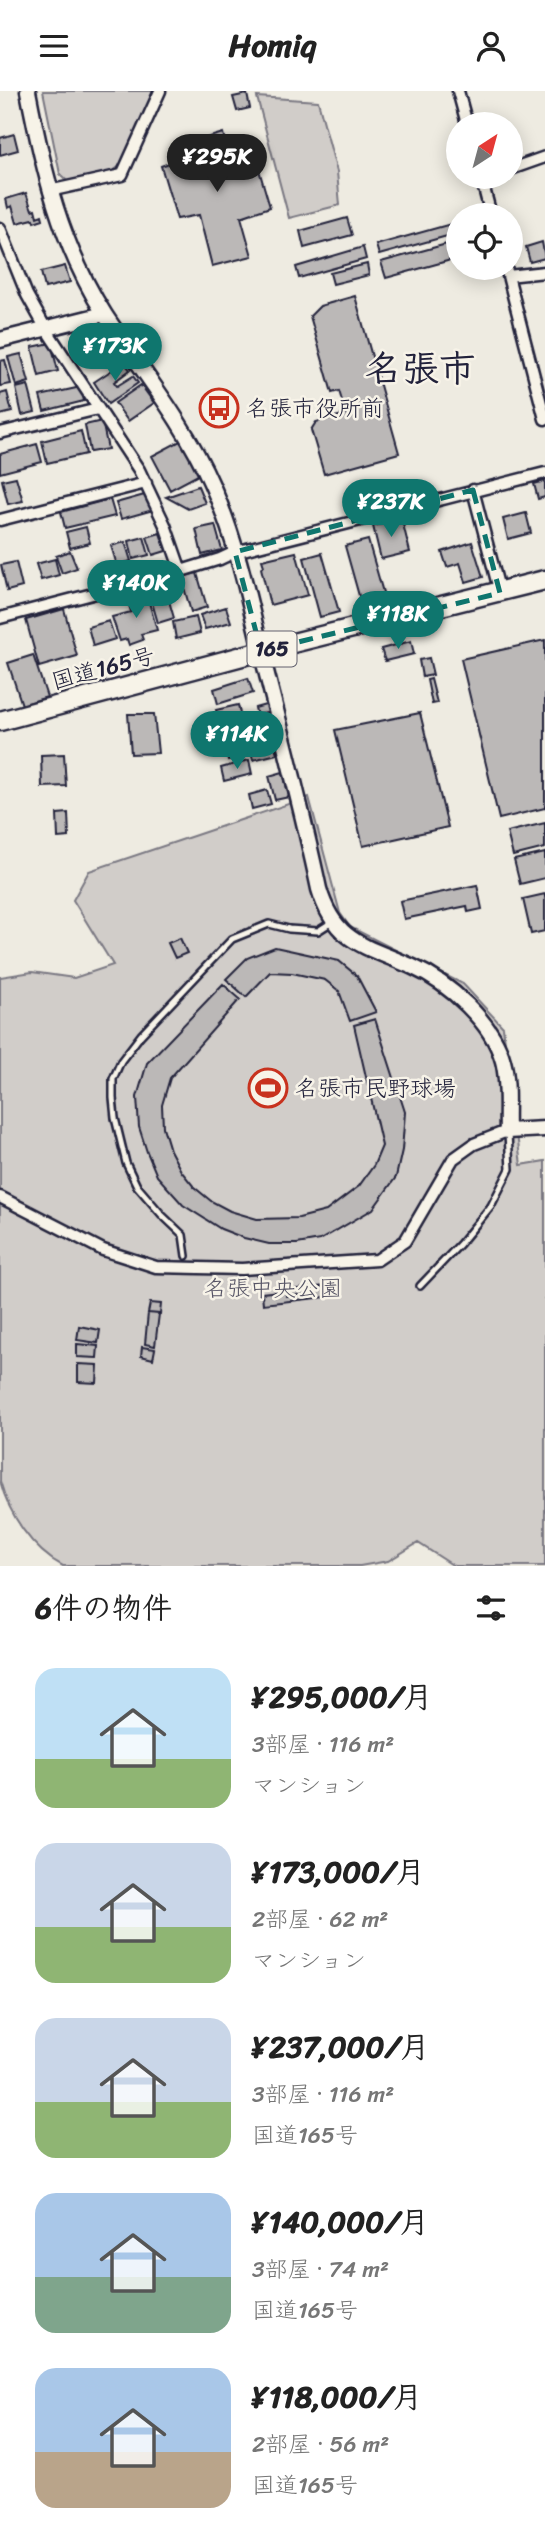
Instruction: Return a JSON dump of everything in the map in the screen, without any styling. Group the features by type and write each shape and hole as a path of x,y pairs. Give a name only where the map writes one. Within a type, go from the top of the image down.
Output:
{"highway":[{"name":"国道165号","path":"0,721 261,651 545,580"}],"street":[{"path":"28,91 49,191 66,239 104,314 163,398 213,486 235,552 319,889 332,922 354,942 415,968 435,980 466,1005 484,1024 492,1034 503,1062 507,1131"},
{"path":"49,191 122,175 160,91"},
{"path":"458,91 464,112"},
{"path":"523,165 545,157"},
{"path":"0,228 3,248 46,329 146,483 165,525 181,571"},
{"path":"523,272 545,272"},
{"path":"509,280 545,419"},
{"path":"0,340 104,314"},
{"path":"0,433 98,409"},
{"path":"0,618 181,571 235,552 545,473"},
{"path":"0,520 146,483"},
{"path":"473,490 500,593"},
{"path":"0,1198 103,1250 156,1267 242,1269 377,1260 405,1241 453,1159 474,1144 507,1131 545,1129"}],"lane":[{"path":"186,1256 183,1235 137,1186 126,1163 115,1118 113,1079 128,1049 232,939 269,924 289,929 318,931 332,922"},
{"path":"420,1286 491,1206 510,1169 507,1131"}],"highlighted area":[{"path":"473,490 500,593 261,651 235,552"}],"green space":[{"path":"43,91 154,91 121,165 113,171 67,181 60,174"},
{"path":"257,97 318,101 337,172 340,205 289,218"},
{"name":"名張中央公園","path":"309,797 340,913 350,927 463,984 503,1027 521,1165 545,1161 545,1566 454,1566 418,1543 388,1561 360,1566 63,1566 41,1551 23,1530 9,1506 0,1481 0,977 32,972 74,978 113,965 73,900 89,871"}],"building":[{"path":"247,94 250,108 237,111 233,97"},
{"path":"223,133 226,146 242,143 245,154 254,153 270,207 241,217 252,256 212,266 199,215 177,219 161,166 184,158 180,146"},
{"path":"14,134 18,150 0,155 0,138"},
{"path":"26,193 32,210 35,209 37,217 42,215 43,219 17,223 12,206 8,208 6,199"},
{"path":"347,218 352,235 304,248 300,231"},
{"path":"446,225 446,236 379,255 376,245"},
{"path":"542,242 545,258 530,262 526,247"},
{"path":"446,244 446,261 386,278 381,262"},
{"path":"363,247 366,259 299,278 296,267"},
{"path":"367,264 369,275 333,284 330,273"},
{"path":"65,266 70,282 45,288 41,272"},
{"path":"355,296 399,453 324,474 311,430 316,422 346,414 339,391 332,393 310,316 320,306"},
{"path":"51,343 58,371 39,376 32,347"},
{"path":"21,354 29,382 16,386 8,357"},
{"path":"5,360 11,384 0,386 0,361"},
{"path":"124,362 130,370 114,382 117,386 133,376 138,383 108,404 94,382"},
{"path":"28,385 35,412 22,415 16,388"},
{"path":"28,385 35,412 22,415 16,388"},
{"path":"141,385 154,403 128,421 115,403"},
{"path":"81,387 84,401 44,411 40,396"},
{"path":"7,392 12,412 0,415 0,394"},
{"path":"102,421 108,449 90,452 85,425"},
{"path":"81,431 86,454 47,463 42,441"},
{"path":"182,440 200,474 170,490 152,456"},
{"path":"37,444 42,462 0,473 0,454"},
{"path":"16,477 23,501 8,504 2,480"},
{"path":"545,481 545,497 538,499 534,484"},
{"path":"198,486 205,503 188,509 166,497"},
{"path":"148,494 153,510 121,519 116,503"},
{"path":"110,499 115,516 65,528 61,512"},
{"path":"526,513 531,533 508,539 503,519"},
{"path":"402,520 410,552 381,559 373,526"},
{"path":"215,525 222,550 202,555 196,529"},
{"path":"86,527 90,543 70,548 66,532"},
{"path":"160,533 166,551 153,555 147,537"},
{"path":"144,537 149,555 133,559 129,541"},
{"path":"368,540 384,596 361,603 345,546"},
{"path":"125,542 131,561 117,565 111,546"},
{"path":"472,542 483,577 466,582 460,563 447,567 442,552"},
{"path":"70,551 77,568 62,573 56,556"},
{"path":"296,552 308,595 270,605 261,568 264,566 262,560"},
{"path":"322,553 339,612 320,617 304,558"},
{"path":"55,559 59,575 41,580 36,564"},
{"path":"16,562 22,587 7,591 1,565"},
{"path":"197,573 207,607 191,612 181,577"},
{"path":"146,592 157,630 141,634 143,640 129,645 127,639 120,641 112,617 131,612 127,598"},
{"path":"167,594 174,618 158,623 151,599"},
{"path":"226,607 231,622 205,629 200,615"},
{"path":"64,609 77,656 39,667 26,620"},
{"path":"196,617 200,633 176,639 173,622"},
{"path":"109,621 115,639 93,646 88,627"},
{"path":"545,640 545,808 499,819 461,659"},
{"path":"411,641 414,654 385,661 381,649"},
{"path":"33,655 47,697 22,705 8,663"},
{"path":"429,658 433,675 422,677 419,660"},
{"path":"248,678 253,693 218,704 214,689"},
{"path":"431,679 437,703 432,704 427,680"},
{"path":"269,704 271,712 257,715 255,708"},
{"path":"238,705 250,755 228,760 216,710"},
{"path":"420,713 448,827 363,846 335,730"},
{"path":"128,714 154,714 158,753 131,754"},
{"path":"268,718 277,754 253,760 244,724"},
{"path":"64,754 66,786 42,787 41,755"},
{"path":"249,760 252,774 224,781 221,768"},
{"path":"283,772 289,797 275,800 269,776"},
{"path":"267,790 271,804 252,809 249,795"},
{"path":"68,813 69,837 58,838 57,814"},
{"path":"545,823 545,848 513,856 507,832"},
{"path":"545,853 545,878 520,884 514,860"},
{"path":"477,885 482,909 468,912 467,906 404,919 400,901"},
{"path":"545,894 545,931 531,934 523,899"},
{"path":"180,938 187,953 175,958 168,943"},
{"path":"275,947 339,961 357,976 376,1012 350,1021 339,991 325,980 292,973 270,972 246,997 226,979 247,958"},
{"path":"223,984 240,999 170,1078 162,1105 163,1127 170,1150 181,1171 194,1187 211,1201 230,1211 257,1219 299,1218 326,1211 359,1186 374,1165 382,1146 354,1025 375,1019 405,1112 402,1150 396,1177 373,1209 320,1240 297,1244 269,1244 221,1229 183,1205 157,1176 147,1152 139,1127 137,1097 147,1063"},
{"path":"334,1285 335,1296 263,1304 262,1293"},
{"path":"316,1288 316,1294 286,1296 286,1291"},
{"path":"150,1303 161,1304 160,1314 148,1313"},
{"path":"148,1313 159,1314 155,1346 145,1344"},
{"path":"79,1326 100,1330 98,1343 77,1340"},
{"path":"77,1344 98,1346 97,1358 77,1357"},
{"path":"142,1347 155,1349 153,1359 141,1356"},
{"path":"78,1364 98,1365 97,1383 78,1382"}],"place":[{"name":"名張市役所前","path":"219,408"},
{"name":"名張市民野球場","path":"268,1088"}],"district":[{"name":"名張市","path":"420,368"}]}
